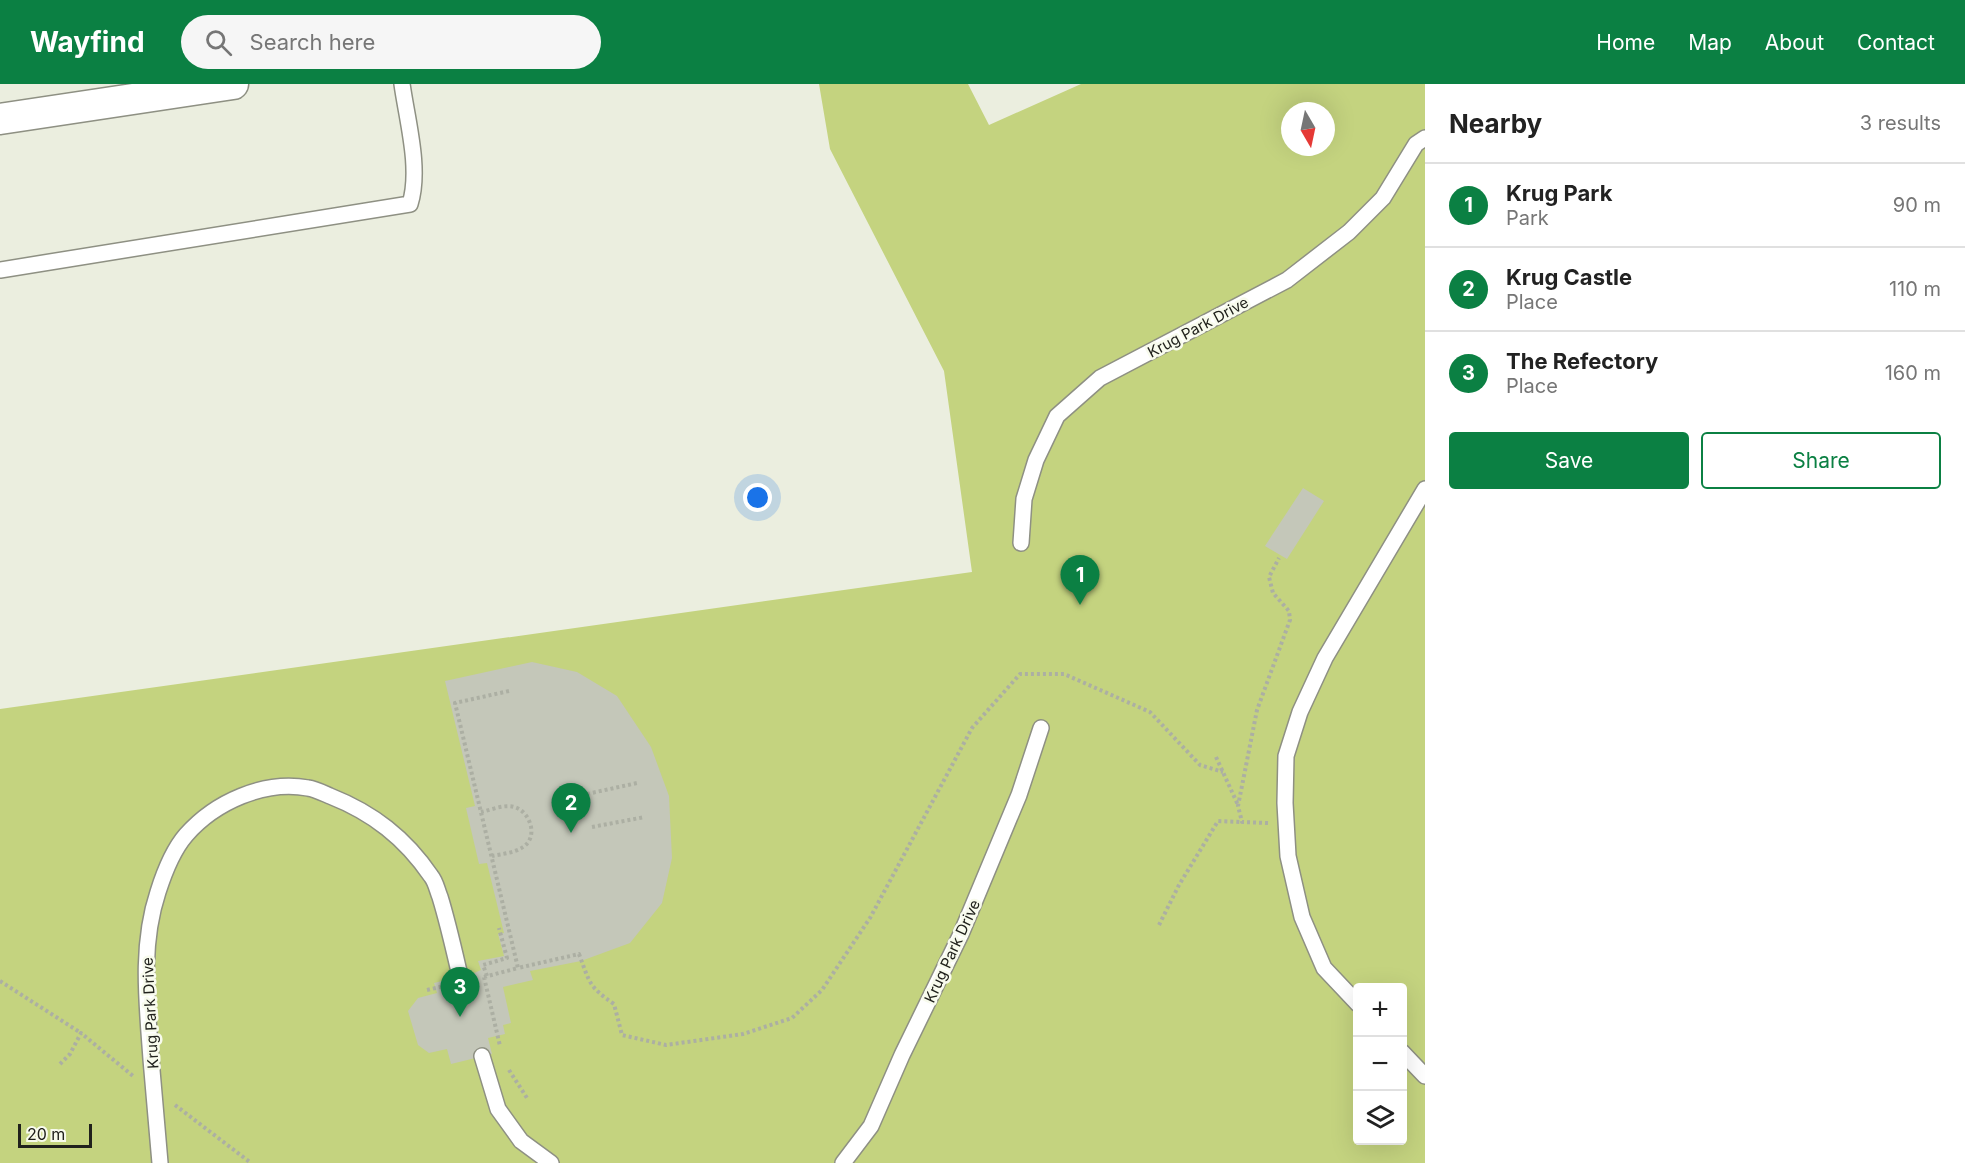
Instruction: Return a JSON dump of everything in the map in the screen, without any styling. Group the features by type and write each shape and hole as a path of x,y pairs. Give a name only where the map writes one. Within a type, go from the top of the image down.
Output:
{"street":[{"path":"0,119 233,84"}],"lane":[{"path":"0,270 410,204 415,190 414,165 402,84"},
{"name":"Krug Park Drive","path":"1022,543 1024,499 1035,460 1057,416 1100,378 1296,273 1349,232 1383,198 1416,144 1425,138"},
{"path":"1353,999 1324,968 1302,917 1288,855 1286,756 1300,712 1331,648 1425,489"},
{"name":"Krug Park Drive","path":"843,1163 871,1126 902,1055 961,934 1019,795 1041,728"},
{"name":"Krug Park Drive","path":"160,1163 146,998 146,960 150,927 157,893 172,858 185,836 204,819 232,801 256,791 282,786 310,788 380,821 412,852 433,879 447,921 460,976"},
{"path":"483,1056 498,1109 521,1141 551,1163"},
{"path":"1407,1057 1425,1076"}],"path":[{"path":"1238,806 1257,710 1290,620 1289,610 1273,593 1269,577 1279,558"},
{"path":"509,691 455,703 518,968 579,954 595,991 614,1004 622,1035 666,1045 743,1034 792,1018 822,990 870,918 972,728 1020,674 1064,674 1150,712 1200,765 1223,772"},
{"path":"1216,757 1238,806 1242,822"},
{"path":"587,794 637,783"},
{"path":"482,812 510,806 518,808 529,819 531,826 528,843 522,848 492,856"},
{"path":"592,827 645,817"},
{"path":"1159,925 1179,885 1218,821 1286,824"},
{"path":"499,928 507,958 483,964 498,1039 503,1053"},
{"path":"0,981 81,1033 138,1080"},
{"path":"427,990 440,987"},
{"path":"60,1064 70,1054 81,1033"},
{"path":"506,1062 517,1086 527,1098"},
{"path":"168,1099 250,1163"}],"green space":[{"path":"819,84 968,84 989,125 1081,84 1425,84 1425,1163 0,1163 0,709 972,572 944,371 830,149"}],"building":[{"path":"1303,488 1324,501 1287,559 1265,546"},
{"path":"532,662 577,672 617,696 651,747 669,796 672,858 662,903 630,943 581,961 530,971 533,980 503,987 511,1023 503,1025 505,1034 488,1038 492,1054 451,1064 447,1049 429,1053 418,1045 408,1011 418,998 437,993 434,983 474,973 481,970 478,961 504,956 498,934 504,933 487,863 479,864 466,808 475,806 445,681"}],"place":[{"name":"Krug Park","path":"1080,605"},
{"name":"Krug Castle","path":"571,833"},
{"name":"The Refectory","path":"460,1017"}]}
